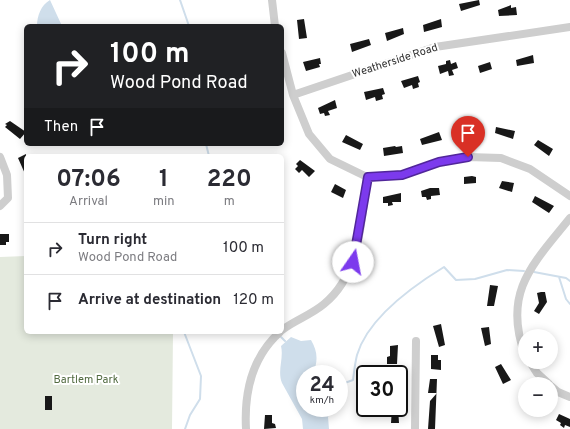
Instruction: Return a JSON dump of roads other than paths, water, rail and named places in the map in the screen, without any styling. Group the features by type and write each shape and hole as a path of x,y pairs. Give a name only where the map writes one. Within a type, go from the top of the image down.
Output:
{"street":[{"path":"272,0 275,24"},
{"name":"Weatherside Road","path":"293,95 435,47 570,27"},
{"path":"284,61 293,95 309,134 330,159 368,177 402,175 439,162 468,157 500,158 530,170 570,196"},
{"path":"0,157 7,176 8,198 0,206"},
{"path":"284,329 324,305 336,293 347,277 353,262 357,245 368,177"},
{"path":"518,333 517,306 520,288 532,266 570,218"},
{"path":"246,429 247,397 250,378 258,359 269,342 278,334"},
{"path":"415,429 416,341"},
{"path":"534,369 541,377"},
{"path":"558,392 570,397"}],"water":[{"path":"50,0 61,24 37,24 40,11"},
{"path":"291,337 301,341 311,340 316,353 316,365 296,365 296,408 282,383 280,374 282,355 281,346"},
{"path":"301,417 328,417 329,429 303,429"}],"waterway":[{"path":"180,0 188,24"},
{"path":"206,146 208,154"},
{"path":"348,382 353,380 357,355 363,341 381,316 406,293 444,267 456,280 475,279 507,270 524,271"},
{"path":"534,272 566,278 570,281"},
{"path":"559,277 566,299 570,304"},
{"path":"185,334 201,376 200,399 190,415 185,429"},
{"path":"281,337 285,341"}],"park label":[{"name":"Bartlem Park","path":"86,380"}]}
